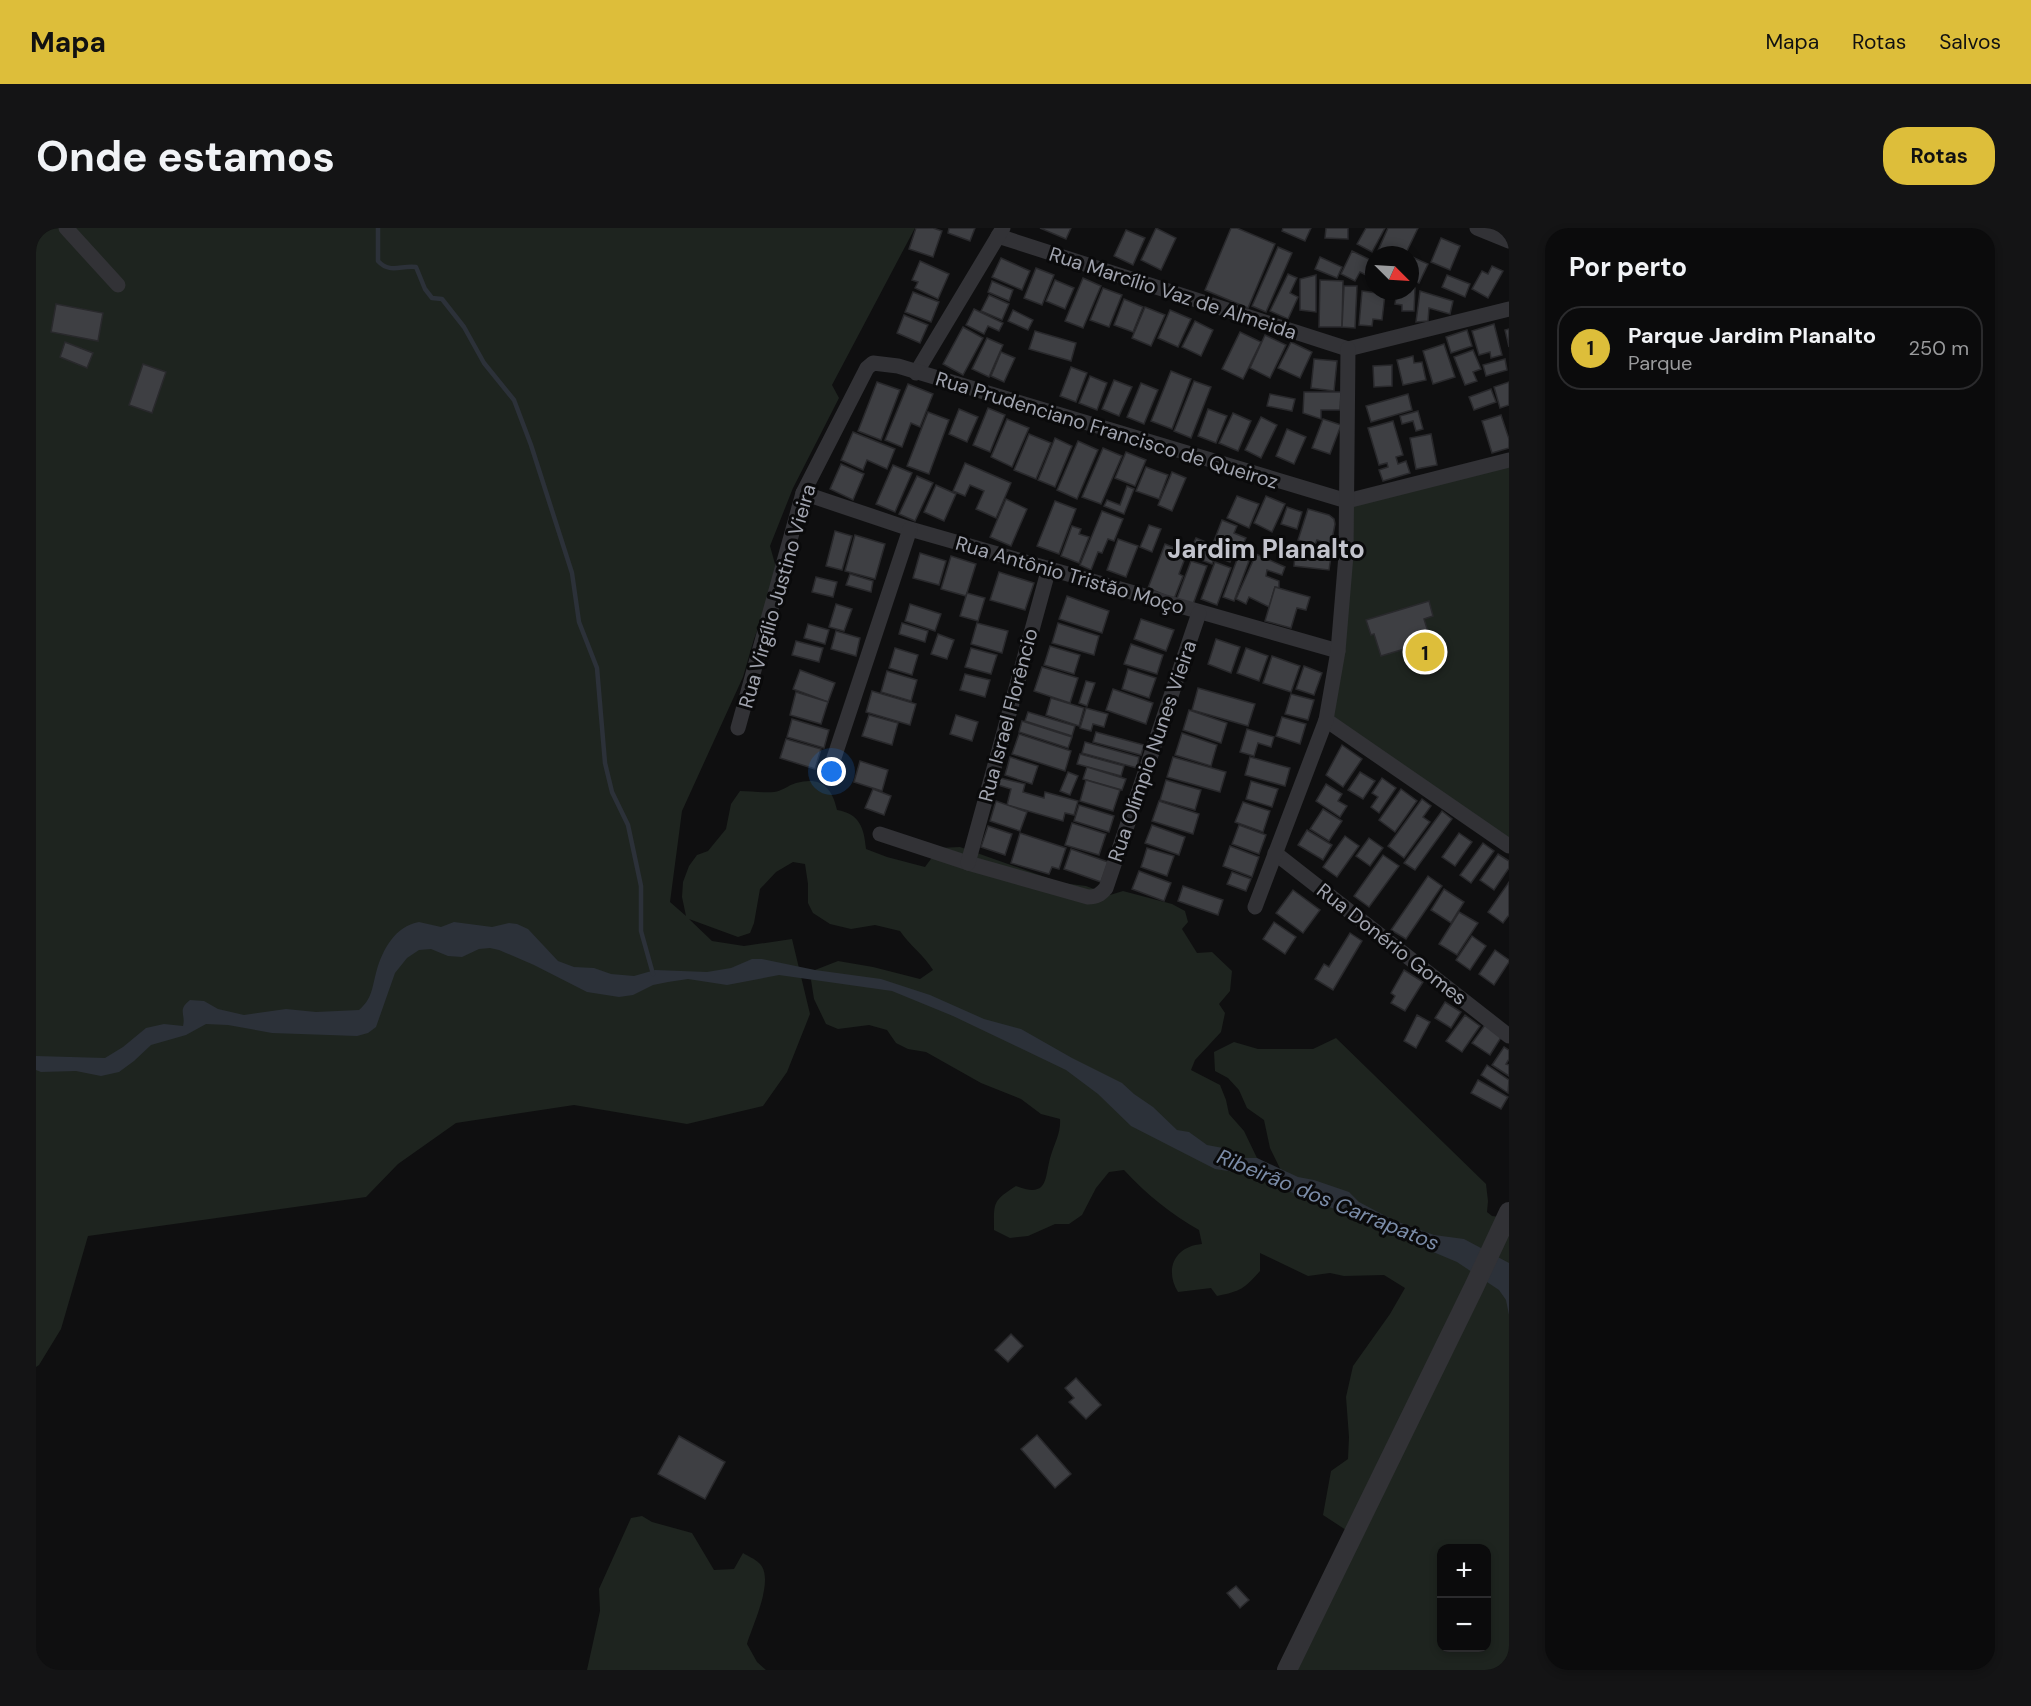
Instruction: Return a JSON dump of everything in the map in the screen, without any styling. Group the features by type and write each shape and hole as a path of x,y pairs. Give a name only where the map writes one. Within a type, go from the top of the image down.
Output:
{"street":[{"path":"66,228 118,285"},
{"path":"1477,228 1509,241"},
{"path":"916,373 1000,232"},
{"name":"Rua Marcílio Vaz de Almeida","path":"1000,232 1348,350"},
{"path":"1255,907 1326,720 1338,651 1346,555 1348,350 1509,309"},
{"name":"Rua Prudenciano Francisco de Queiroz","path":"867,368 873,363 888,364 1347,501"},
{"name":"Rua Virgílio Justino Vieira","path":"738,728 803,493 867,368"},
{"path":"1347,501 1509,460"},
{"name":"Rua Antônio Tristão Moço","path":"803,493 910,529 1338,651"},
{"path":"831,767 910,529"},
{"name":"Rua Israel Florêncio","path":"968,863 1049,568"},
{"name":"Rua Olímpio Nunes Vieira","path":"968,863 1088,897 1101,894 1106,888 1199,613"},
{"path":"1326,720 1509,846"},
{"path":"880,834 968,863"},
{"name":"Rua Donério Gomes","path":"1275,853 1509,1036"},
{"path":"1287,1670 1509,1212"}],"shaded area":[{"path":"36,228 915,228 832,385 839,398 793,488 770,546 775,564 775,583 754,639 743,677 682,811 670,902 686,916 682,897 683,882 689,866 697,855 708,851 726,829 731,804 740,791 774,792 796,783 812,781 824,785 832,795 837,810 856,819 862,828 866,849 887,857 925,867 939,848 960,847 1062,883 1086,886 1110,895 1123,891 1172,904 1185,911 1188,922 1182,929 1197,953 1212,952 1232,971 1230,991 1219,1004 1225,1013 1221,1032 1195,1060 1191,1070 1220,1085 1229,1114 1244,1131 1257,1158 1291,1191 1270,1148 1264,1120 1247,1108 1239,1090 1228,1078 1215,1071 1214,1052 1234,1042 1258,1049 1313,1049 1336,1038 1486,1184 1487,1212 1492,1216 1509,1218 1509,1670 1295,1670 1349,1532 1323,1515 1331,1471 1348,1459 1346,1397 1353,1366 1390,1314 1405,1288 1384,1275 1344,1276 1330,1273 1308,1276 1260,1253 1260,1271 1246,1286 1237,1291 1217,1296 1211,1288 1178,1292 1172,1275 1172,1267 1179,1254 1185,1249 1202,1244 1199,1230 1159,1203 1124,1170 1109,1172 1096,1188 1082,1215 1069,1224 1055,1224 1028,1236 1010,1238 994,1230 995,1208 1002,1195 1016,1186 1035,1190 1044,1184 1059,1133 1060,1119 1041,1114 1021,1099 981,1083 926,1052 908,1049 896,1043 887,1030 869,1025 838,1029 826,1024 814,999 811,980 815,970 838,961 920,979 933,970 900,931 875,925 851,929 830,924 813,913 808,903 805,864 793,862 776,872 760,889 750,933 738,937 689,919 712,941 744,946 792,939 810,1014 787,1072 763,1106 687,1124 574,1105 456,1123 398,1164 366,1197 88,1236 61,1329 36,1367"},
{"path":"1509,464 1509,840 1332,719 1350,504"},
{"path":"642,1516 652,1522 692,1533 714,1570 734,1569 743,1553 759,1563 764,1570 764,1590 747,1644 757,1662 766,1670 587,1670 600,1611 599,1589 631,1518"}],"water":[{"name":"Ribeirão dos Carrapatos","path":"419,922 441,927 454,922 492,927 509,923 517,924 528,929 558,961 574,967 594,968 611,974 634,976 655,970 707,972 731,968 752,959 762,959 815,970 881,979 930,995 984,1019 1021,1029 1122,1083 1153,1107 1177,1130 1189,1132 1207,1145 1223,1148 1245,1158 1257,1158 1298,1177 1349,1192 1359,1202 1393,1220 1434,1235 1464,1239 1509,1263 1509,1315 1506,1300 1499,1290 1457,1262 1353,1215 1314,1202 1248,1174 1215,1169 1131,1126 1098,1094 1066,1070 953,1016 892,991 779,975 727,985 688,979 653,985 633,995 619,997 587,992 499,950 479,949 462,957 448,956 431,949 419,950 407,958 395,973 376,1027 368,1033 357,1036 272,1033 228,1025 206,1024 186,1035 151,1045 119,1072 101,1076 76,1071 41,1072 36,1070 36,1056 105,1058 146,1028 164,1024 183,1026 183,1009 190,1000 204,1001 218,1009 244,1015 286,1009 316,1012 359,1010 369,997 379,964 391,940 403,928"}],"building":[{"path":"916,228 933,228 942,231 933,257 909,249"},
{"path":"949,228 975,228 970,241 948,233"},
{"path":"1040,228 1071,228 1066,239"},
{"path":"1156,228 1176,238 1161,270 1141,260"},
{"path":"1231,228 1237,228 1275,244 1248,308 1205,290"},
{"path":"1283,228 1311,228 1305,241 1282,231"},
{"path":"1326,228 1348,228 1348,239 1325,238"},
{"path":"1366,228 1385,228 1375,246 1365,246 1365,248 1357,244"},
{"path":"1388,228 1418,228 1409,246 1380,246"},
{"path":"1126,230 1145,238 1133,265 1114,256"},
{"path":"1441,238 1460,246 1450,270 1431,262"},
{"path":"1278,247 1292,253 1266,312 1252,306"},
{"path":"1352,251 1365,257 1365,274 1360,272 1355,281 1341,274"},
{"path":"1320,257 1342,267 1337,278 1315,269"},
{"path":"1001,258 1030,271 1022,290 992,277"},
{"path":"1419,260 1428,264 1419,283"},
{"path":"920,261 949,274 938,299 915,288 918,282 912,280"},
{"path":"1492,266 1503,271 1488,298 1472,289 1482,271 1488,274"},
{"path":"1036,268 1054,275 1042,305 1024,298"},
{"path":"1288,274 1297,278 1290,293 1298,297 1288,319 1270,311"},
{"path":"1316,275 1316,312 1300,310 1300,279"},
{"path":"1447,275 1470,284 1465,297 1442,287"},
{"path":"1083,278 1101,286 1083,328 1065,321"},
{"path":"1055,280 1074,288 1065,309 1046,301"},
{"path":"1320,280 1343,281 1342,327 1319,327"},
{"path":"992,281 1013,290 1009,301 988,292"},
{"path":"1344,286 1357,286 1355,328 1342,327"},
{"path":"1103,288 1122,295 1109,327 1090,320"},
{"path":"1362,291 1365,291 1365,300 1384,300 1382,320 1373,319 1372,326 1359,325"},
{"path":"1420,291 1453,301 1450,314 1429,308 1428,321 1416,322"},
{"path":"913,292 939,302 931,322 905,312"},
{"path":"989,295 1009,304 1002,320 981,311"},
{"path":"1124,299 1143,307 1133,332 1114,325"},
{"path":"1396,300 1414,300 1414,311 1402,311 1402,305 1395,304"},
{"path":"56,304 103,313 98,341 51,332"},
{"path":"1145,307 1165,315 1151,346 1132,338"},
{"path":"974,309 1003,323 999,331 988,326 984,334 966,325"},
{"path":"1013,310 1033,320 1028,330 1008,321"},
{"path":"1170,310 1191,319 1178,347 1158,338"},
{"path":"904,315 928,325 920,343 897,333"},
{"path":"1195,321 1213,330 1201,356 1182,347"},
{"path":"1494,324 1502,355 1491,358 1490,352 1479,355 1472,331"},
{"path":"963,327 983,338 963,375 943,364"},
{"path":"1509,329 1509,347 1505,330"},
{"path":"1467,330 1472,346 1451,353 1446,337"},
{"path":"1035,331 1076,343 1071,361 1029,349"},
{"path":"1240,332 1261,342 1243,379 1222,369"},
{"path":"1265,335 1286,345 1270,378 1250,368"},
{"path":"987,338 1003,345 989,377 972,369"},
{"path":"65,342 93,353 87,368 60,357"},
{"path":"1291,342 1312,352 1300,378 1278,368"},
{"path":"1444,344 1455,377 1433,384 1423,351"},
{"path":"1473,350 1481,369 1473,372 1477,381 1465,385 1454,357"},
{"path":"1001,352 1015,358 1004,382 991,376"},
{"path":"1413,356 1414,363 1422,362 1426,380 1403,385 1397,360"},
{"path":"1314,359 1337,361 1334,391 1311,388"},
{"path":"1505,359 1507,370 1486,376 1483,365"},
{"path":"143,364 166,372 152,413 129,405"},
{"path":"1392,365 1392,386 1374,387 1373,366"},
{"path":"1071,367 1087,373 1076,402 1060,396"},
{"path":"1171,371 1191,379 1172,429 1151,421"},
{"path":"1090,376 1107,383 1097,410 1079,403"},
{"path":"1114,380 1132,387 1119,416 1102,409"},
{"path":"1194,381 1211,387 1191,438 1174,431"},
{"path":"877,382 900,390 881,440 858,431"},
{"path":"1509,382 1509,405 1500,408 1494,387"},
{"path":"1141,383 1158,390 1144,424 1127,417"},
{"path":"908,384 933,394 920,427 911,423 902,447 885,440"},
{"path":"1491,389 1496,402 1474,410 1469,397"},
{"path":"1304,392 1341,392 1340,410 1321,410 1321,419 1303,413"},
{"path":"1270,394 1295,399 1292,411 1267,406"},
{"path":"1408,394 1412,410 1371,422 1366,406"},
{"path":"988,408 1005,415 990,452 973,445"},
{"path":"959,409 978,417 967,442 949,434"},
{"path":"1208,409 1227,416 1216,443 1198,436"},
{"path":"1418,411 1423,429 1416,431 1413,421 1402,424 1400,416"},
{"path":"928,412 949,420 929,474 907,466"},
{"path":"1233,413 1251,421 1238,451 1219,443"},
{"path":"1501,415 1509,439 1509,448 1492,453 1482,421"},
{"path":"1261,417 1277,425 1261,458 1245,450"},
{"path":"1007,419 1029,428 1012,467 991,457"},
{"path":"1323,419 1341,425 1330,454 1312,448"},
{"path":"1393,421 1403,455 1396,457 1398,464 1406,461 1410,473 1383,481 1379,470 1388,467 1387,463 1379,465 1368,428"},
{"path":"1287,429 1306,437 1294,464 1276,456"},
{"path":"853,432 895,449 887,469 867,460 863,470 841,460"},
{"path":"1029,434 1051,443 1036,479 1014,470"},
{"path":"1431,434 1437,465 1416,469 1410,438"},
{"path":"1055,438 1072,446 1055,487 1038,480"},
{"path":"1078,441 1098,450 1077,499 1057,490"},
{"path":"1103,448 1122,456 1101,504 1082,497"},
{"path":"1126,452 1146,460 1135,486 1115,478"},
{"path":"965,463 1011,483 996,518 976,509 984,491 970,485 965,496 953,491"},
{"path":"841,464 864,474 853,500 830,489"},
{"path":"893,465 912,473 895,512 876,504"},
{"path":"1146,467 1168,475 1159,499 1136,491"},
{"path":"1172,472 1186,478 1172,511 1158,505"},
{"path":"917,476 933,483 915,521 899,514"},
{"path":"936,485 956,494 944,521 924,512"},
{"path":"1127,486 1134,489 1124,514 1104,506 1107,500 1120,505"},
{"path":"1237,496 1259,504 1249,528 1227,518"},
{"path":"1266,496 1285,504 1272,532 1254,523"},
{"path":"1006,499 1027,509 1011,546 990,537"},
{"path":"1055,501 1076,509 1059,554 1037,546"},
{"path":"1287,507 1302,512 1297,529 1281,524"},
{"path":"1308,509 1329,515 1334,519 1331,545 1317,540 1315,545 1298,540"},
{"path":"1102,511 1123,519 1114,541 1108,539 1102,553 1098,552 1091,570 1080,565"},
{"path":"1222,520 1237,526 1234,533 1246,538 1241,549 1236,547 1230,562 1209,554"},
{"path":"1149,525 1161,529 1152,552 1140,547"},
{"path":"1072,526 1081,529 1079,534 1089,537 1079,563 1061,556"},
{"path":"835,531 852,536 842,570 826,566"},
{"path":"855,535 885,544 875,579 845,571"},
{"path":"1196,538 1213,545 1209,554 1215,556 1212,564 1188,555"},
{"path":"1118,539 1138,546 1126,577 1107,570"},
{"path":"1165,544 1187,553 1179,574 1183,576 1174,599 1148,588"},
{"path":"1296,546 1332,550 1329,570 1294,566"},
{"path":"920,553 946,561 939,585 913,578"},
{"path":"1256,554 1285,567 1282,575 1267,570 1266,576 1279,581 1279,588 1275,587 1269,607 1249,597 1246,604 1236,599"},
{"path":"951,556 976,564 966,596 941,589"},
{"path":"1238,557 1249,561 1234,601 1223,597"},
{"path":"1191,561 1207,566 1192,607 1176,601"},
{"path":"1215,562 1231,568 1217,605 1201,599"},
{"path":"999,572 1034,583 1025,610 990,600"},
{"path":"850,574 873,581 871,592 846,585"},
{"path":"816,577 837,582 833,597 812,592"},
{"path":"1275,587 1310,597 1306,610 1297,608 1291,628 1265,621"},
{"path":"967,593 985,598 978,621 960,616"},
{"path":"1067,596 1109,611 1102,633 1059,619"},
{"path":"1429,601 1433,616 1424,619 1431,641 1381,656 1374,634 1371,635 1366,620"},
{"path":"836,604 852,609 844,631 829,627"},
{"path":"910,604 941,614 935,631 905,621"},
{"path":"1141,619 1174,630 1166,651 1134,639"},
{"path":"902,623 928,631 925,642 899,634"},
{"path":"977,623 1008,631 1002,653 971,644"},
{"path":"1058,623 1099,636 1094,655 1052,643"},
{"path":"808,624 829,630 825,644 804,638"},
{"path":"836,631 860,638 856,656 831,649"},
{"path":"938,634 954,640 947,659 931,654"},
{"path":"1216,639 1240,647 1231,673 1208,664"},
{"path":"796,641 823,648 819,662 792,655"},
{"path":"1131,644 1163,655 1157,674 1124,664"},
{"path":"1050,646 1080,655 1074,674 1044,665"},
{"path":"895,648 918,655 912,675 889,668"},
{"path":"971,648 997,655 991,674 965,667"},
{"path":"1246,648 1268,656 1259,681 1237,673"},
{"path":"1272,656 1300,666 1291,692 1263,683"},
{"path":"1304,666 1322,673 1314,695 1296,689"},
{"path":"1042,667 1078,678 1070,703 1034,691"},
{"path":"1128,669 1156,678 1149,698 1122,689"},
{"path":"800,670 835,683 828,702 793,689"},
{"path":"887,671 917,680 911,701 881,692"},
{"path":"965,674 990,680 985,697 960,690"},
{"path":"1086,681 1095,683 1087,706 1079,703"},
{"path":"1198,688 1255,704 1248,726 1192,710"},
{"path":"1113,689 1153,703 1146,724 1106,710"},
{"path":"872,691 916,704 910,725 866,712"},
{"path":"796,692 828,702 821,724 790,715"},
{"path":"1291,694 1314,700 1308,720 1285,714"},
{"path":"1051,698 1084,708 1079,726 1046,715"},
{"path":"1086,708 1108,714 1104,727 1093,724 1091,731 1080,728"},
{"path":"1189,710 1227,723 1221,743 1183,730"},
{"path":"1028,712 1075,726 1072,736 1025,721"},
{"path":"869,715 898,723 892,745 862,736"},
{"path":"956,715 978,722 972,741 950,734"},
{"path":"1282,717 1306,724 1300,744 1276,736"},
{"path":"792,719 829,730 824,748 787,737"},
{"path":"1022,721 1072,737 1068,748 1019,732"},
{"path":"1247,729 1274,737 1271,747 1258,743 1254,756 1240,752"},
{"path":"1096,732 1144,745 1141,755 1093,742"},
{"path":"1182,733 1217,745 1211,766 1175,755"},
{"path":"1019,734 1071,751 1065,771 1012,754"},
{"path":"786,739 821,749 815,769 780,758"},
{"path":"1085,742 1139,757 1137,768 1082,753"},
{"path":"1342,745 1362,759 1343,787 1326,775"},
{"path":"1080,754 1124,766 1121,776 1077,764"},
{"path":"1010,757 1038,766 1032,784 1005,775"},
{"path":"1173,757 1226,772 1220,792 1167,777"},
{"path":"1250,757 1290,768 1285,786 1245,775"},
{"path":"860,761 888,770 882,791 854,782"},
{"path":"1087,767 1126,779 1122,790 1083,779"},
{"path":"1068,772 1078,776 1070,795 1060,791"},
{"path":"1360,772 1375,781 1363,799 1348,790"},
{"path":"1000,778 1025,784 1023,792 1044,798 1045,792 1078,801 1074,815 1065,813 1063,821 1007,805 1011,789 998,785"},
{"path":"1382,778 1396,788 1379,813 1371,807 1378,797 1372,793"},
{"path":"1086,780 1120,790 1113,811 1080,801"},
{"path":"1166,780 1201,790 1195,810 1160,800"},
{"path":"1251,781 1278,789 1272,807 1246,799"},
{"path":"1326,784 1342,794 1338,801 1347,806 1340,817 1316,801"},
{"path":"873,789 891,796 884,815 865,808"},
{"path":"1401,789 1417,801 1395,832 1379,820"},
{"path":"1422,799 1431,806 1423,817 1430,822 1404,858 1388,846"},
{"path":"996,801 1027,812 1020,831 990,821"},
{"path":"1159,801 1199,814 1193,834 1152,821"},
{"path":"1243,802 1270,811 1263,832 1235,822"},
{"path":"1079,805 1114,816 1109,832 1074,821"},
{"path":"1323,809 1342,821 1329,841 1310,829"},
{"path":"1442,811 1452,819 1415,870 1404,863"},
{"path":"1072,823 1106,834 1099,855 1065,845"},
{"path":"1152,825 1185,837 1179,855 1145,843"},
{"path":"1239,825 1266,835 1259,854 1232,844"},
{"path":"988,826 1012,834 1005,855 981,847"},
{"path":"1307,830 1332,845 1323,860 1298,845"},
{"path":"1020,833 1066,848 1059,869 1052,867 1049,874 1011,863"},
{"path":"1459,833 1472,842 1455,866 1442,857"},
{"path":"1345,836 1359,846 1337,877 1323,867"},
{"path":"1369,838 1383,848 1370,866 1356,856"},
{"path":"1483,843 1494,851 1471,883 1460,875"},
{"path":"1230,846 1259,857 1252,877 1223,866"},
{"path":"1147,848 1174,856 1167,876 1141,867"},
{"path":"1071,849 1108,862 1101,882 1064,869"},
{"path":"1498,854 1509,861 1509,868 1494,890 1480,880"},
{"path":"1383,855 1399,866 1369,907 1354,896"},
{"path":"1139,871 1171,883 1164,901 1132,889"},
{"path":"1232,872 1251,879 1246,891 1227,884"},
{"path":"1428,876 1442,886 1406,939 1391,930"},
{"path":"1509,882 1509,915 1503,923 1488,912"},
{"path":"1183,886 1223,900 1218,915 1178,901"},
{"path":"1444,889 1464,902 1451,923 1431,910"},
{"path":"1293,890 1320,910 1303,933 1276,913"},
{"path":"1459,912 1478,923 1457,955 1439,944"},
{"path":"1274,922 1296,937 1285,954 1263,939"},
{"path":"1350,933 1362,941 1333,990 1315,979 1324,964 1329,967"},
{"path":"1472,936 1486,946 1470,970 1456,960"},
{"path":"1495,950 1509,962 1494,985 1479,974"},
{"path":"1404,970 1423,982 1405,1011 1391,1003 1395,996 1391,993"},
{"path":"1445,1002 1461,1012 1451,1028 1435,1018"},
{"path":"1417,1015 1430,1022 1416,1048 1404,1041"},
{"path":"1465,1015 1480,1026 1462,1052 1446,1041"},
{"path":"1485,1025 1502,1036 1490,1055 1472,1043"},
{"path":"1504,1047 1509,1050 1509,1059 1506,1064 1509,1065 1509,1076 1492,1065"},
{"path":"1487,1065 1509,1080 1508,1093 1481,1075"},
{"path":"1478,1080 1508,1097 1501,1109 1471,1093"},
{"path":"1011,1334 1023,1346 1008,1362 995,1350"},
{"path":"1076,1378 1101,1405 1086,1419 1069,1402 1074,1398 1065,1388"},
{"path":"1037,1435 1071,1474 1055,1488 1021,1449"},
{"path":"679,1436 725,1462 705,1499 658,1474"},
{"path":"1236,1586 1249,1600 1240,1608 1227,1593"}],"waterway":[{"path":"378,228 378,261 391,268 416,267 425,289 432,298 442,299 464,327 484,363 514,400 531,445 572,573 579,622 597,668 605,763 612,792 628,825 641,886 641,931 653,974"}],"place":[{"name":"Parque Jardim Planalto","path":"1425,652"}],"district":[{"name":"Jardim Planalto","path":"1266,549"}]}
